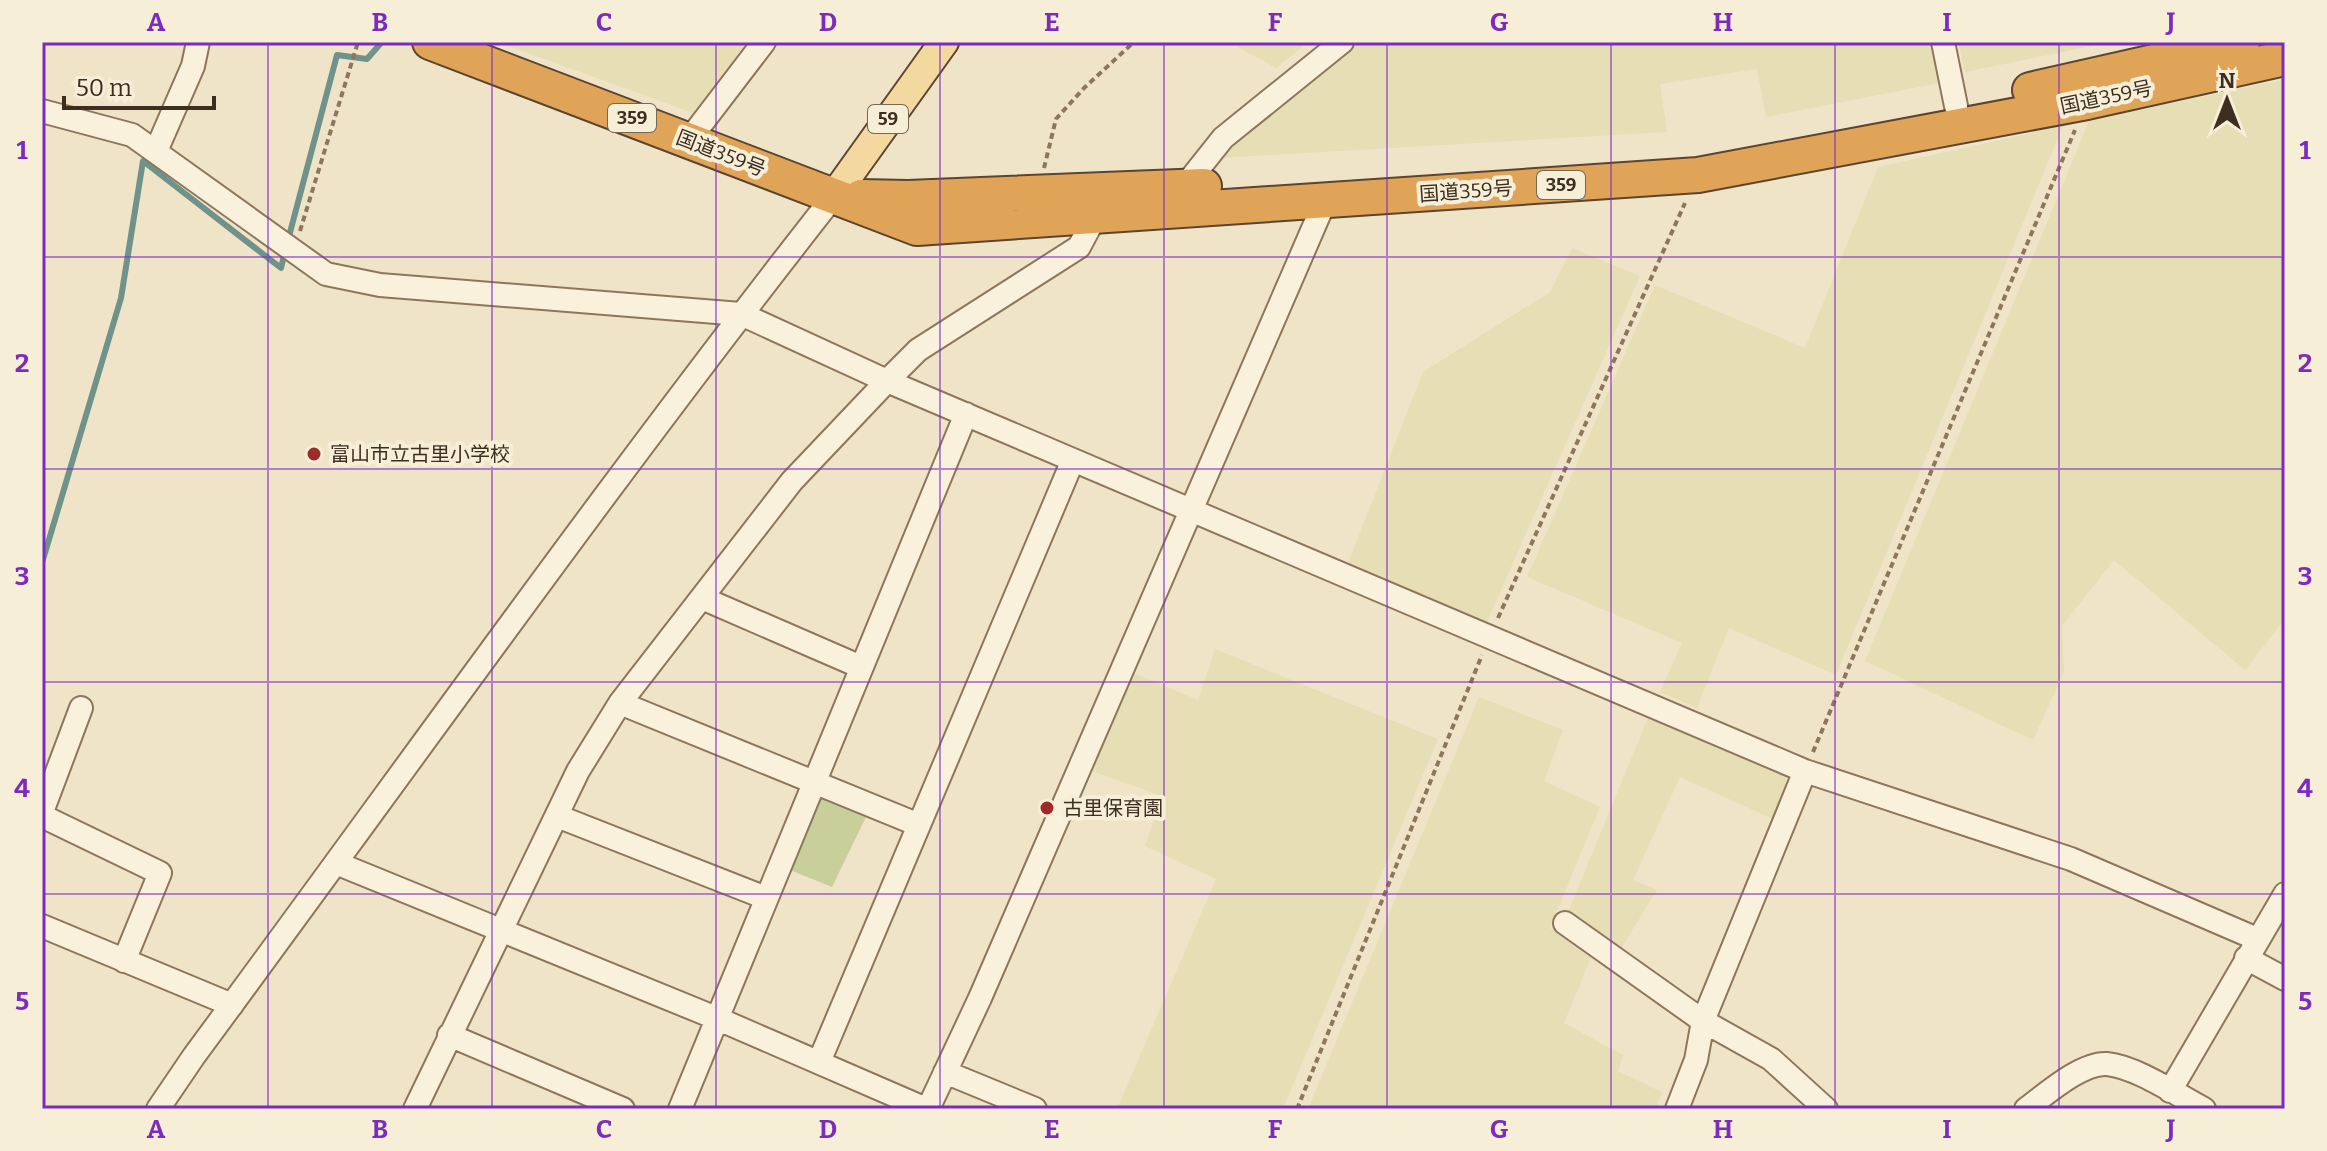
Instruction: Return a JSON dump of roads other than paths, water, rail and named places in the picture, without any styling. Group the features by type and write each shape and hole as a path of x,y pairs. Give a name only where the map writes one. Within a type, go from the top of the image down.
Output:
{"highway":[{"name":"国道359号","path":"430,42 917,228 1698,175 2087,102 2285,58"},
{"name":"国道359号","path":"833,197 908,198 1184,187 1697,154 1956,106 2242,42"}],"main road":[{"name":"59","path":"833,197 944,42"}],"street":[{"path":"156,151 193,66 198,42"},
{"path":"689,140 764,42"},
{"path":"1184,187 1223,138 1342,42"},
{"path":"1943,42 1956,106"},
{"path":"42,111 132,135 326,274 380,285 741,314 887,381 1189,511 1805,771 2071,859 2252,949 2285,979"},
{"path":"158,1109 741,314 833,197"},
{"path":"336,863 716,1018 927,1109 986,983 1325,201"},
{"path":"415,1109 578,771 620,703 792,481 887,381 918,350 1079,247 1095,217"},
{"path":"680,1109 966,414"},
{"path":"819,1062 1073,460"},
{"path":"702,598 861,667"},
{"path":"620,703 919,825"},
{"path":"81,708 42,814 160,873 124,961"},
{"path":"1677,1109 1696,1060 1703,1021 1805,771"},
{"path":"557,816 766,898"},
{"path":"2170,1091 2285,894"},
{"path":"1565,923 1703,1021 1771,1059 1826,1109"},
{"path":"42,926 232,1005"},
{"path":"449,1035 623,1109"},
{"path":"2026,1109 2075,1074 2105,1063 2135,1073 2204,1109"},
{"path":"945,1072 1035,1109"}],"waterway":[{"path":"288,240 337,55 367,59 382,42"},
{"path":"42,563 121,298 143,161 281,268 285,251"}],"place":[{"name":"富山市立古里小学校","path":"314,454"},
{"name":"古里保育園","path":"1047,808"}]}
